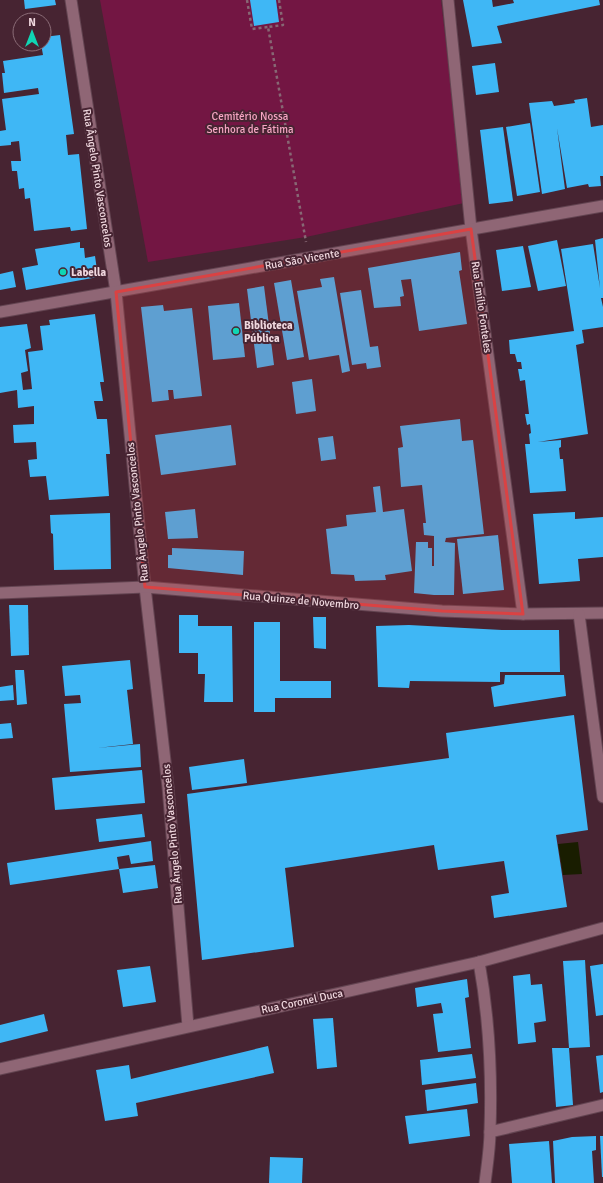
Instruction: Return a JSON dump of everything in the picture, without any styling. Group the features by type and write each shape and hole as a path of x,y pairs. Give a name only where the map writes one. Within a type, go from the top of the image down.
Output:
{"street":[{"name":"Rua Ângelo Pinto Vasconcelos","path":"71,0 116,292 144,587 168,787 188,1026"},
{"name":"Rua Emílio Fonteles","path":"448,0 471,229 523,614"},
{"name":"Rua São Vicente","path":"0,312 603,206"},
{"name":"Rua Quinze de Novembro","path":"0,593 144,587 442,611 523,614 603,613"},
{"path":"579,614 603,798"},
{"name":"Rua Coronel Duca","path":"0,1069 479,962 603,928"},
{"path":"479,962 485,998 490,1080 490,1132 485,1183"},
{"path":"490,1132 603,1105"}],"path":[{"path":"247,0 252,29 284,25 279,0"},
{"path":"268,27 309,258"}],"highlighted area":[{"path":"471,229 523,614 442,611 145,587 116,292"}],"green space":[{"name":"Cemitério Nossa Senhora de Fátima","path":"100,0 441,0 464,203 306,237 148,262"}],"shaded area":[{"path":"578,842 582,874 563,875 558,844"}],"building":[{"path":"24,0 55,0 56,5 25,9"},
{"path":"250,0 276,0 279,22 254,26"},
{"path":"463,0 492,0 493,7 514,3 513,0 599,0 600,5 497,26 502,43 472,47"},
{"path":"60,35 74,134 66,135 68,155 79,154 87,229 71,231 70,227 34,231 30,198 25,199 24,188 19,189 17,171 12,171 11,161 21,161 19,141 11,142 11,145 0,146 0,131 6,130 2,99 39,94 38,88 4,93 2,73 5,73 3,61 43,55 42,52 52,52 52,36"},
{"path":"495,63 499,92 476,95 472,66"},
{"path":"587,98 591,127 603,125 603,176 600,176 601,186 589,187 588,184 567,188 557,128 565,189 542,194 529,103 552,101 554,106 575,103 574,100"},
{"path":"530,123 540,192 517,196 506,127"},
{"path":"503,127 513,201 489,204 480,130"},
{"path":"603,238 603,298 601,298 603,307 603,327 582,330 584,343 576,345 588,434 538,442 561,440 561,447 559,448 560,459 563,459 566,491 530,493 525,444 530,444 529,434 531,433 530,424 527,425 525,414 529,414 525,380 520,381 518,369 522,369 521,362 517,362 515,354 510,354 509,340 574,331 561,249 593,244 600,288 595,240"},
{"path":"557,240 566,286 538,291 528,246"},
{"path":"80,242 80,248 84,248 85,258 95,256 98,277 26,290 22,268 38,265 35,249"},
{"path":"523,246 531,287 502,291 496,250"},
{"path":"460,252 462,270 459,271 467,324 419,331 411,279 401,280 404,296 400,297 401,306 374,308 368,268"},
{"path":"13,271 16,287 0,290 0,274"},
{"path":"334,277 350,371 342,373 339,355 309,360 297,291 322,287 320,279"},
{"path":"291,280 304,357 287,360 274,283"},
{"path":"264,286 274,365 257,368 247,289"},
{"path":"361,290 370,347 378,346 381,367 367,369 366,363 352,365 340,293"},
{"path":"239,303 245,357 213,360 208,306"},
{"path":"163,305 164,311 192,308 202,396 174,399 173,390 168,390 169,400 152,402 141,307"},
{"path":"95,314 104,382 100,382 103,401 94,401 97,419 107,419 110,454 106,454 109,496 49,500 46,476 30,477 28,460 37,459 36,442 14,443 13,425 34,424 34,406 18,408 17,390 0,393 0,327 27,324 31,348 25,350 28,371 21,373 23,390 32,389 28,352 43,350 40,326 50,325 49,320"},
{"path":"312,379 316,411 296,414 292,382"},
{"path":"460,419 462,441 473,440 484,534 446,538 445,542 455,543 454,595 414,593 416,542 428,542 428,548 432,548 432,566 434,566 434,536 424,535 423,523 426,523 422,485 401,487 398,448 403,447 400,426"},
{"path":"231,425 236,465 161,475 155,435"},
{"path":"333,436 336,459 321,461 318,438"},
{"path":"380,486 383,512 404,509 412,571 385,575 386,580 355,581 354,575 331,574 326,529 347,526 346,515 376,512 373,487"},
{"path":"195,509 198,538 168,539 165,512"},
{"path":"575,512 575,519 603,517 603,557 578,559 580,581 539,584 533,514"},
{"path":"110,513 111,569 54,570 53,534 51,533 50,515"},
{"path":"498,535 504,590 463,594 457,539"},
{"path":"172,548 244,551 243,575 168,568 168,555 172,555"},
{"path":"9,605 28,605 29,655 11,656"},
{"path":"179,615 198,615 198,626 232,626 233,702 204,702 205,674 198,674 198,653 179,653"},
{"path":"313,617 326,617 326,649 314,648"},
{"path":"254,622 280,622 280,681 331,681 331,698 275,698 275,712 254,712"},
{"path":"409,625 502,630 559,630 560,672 500,672 500,682 410,681 409,688 378,687 376,626"},
{"path":"130,660 133,689 127,690 133,744 97,748 140,744 141,767 70,772 64,704 81,703 80,695 65,696 62,666"},
{"path":"15,670 24,670 27,704 17,705"},
{"path":"505,675 564,675 566,696 494,707 491,687 504,684"},
{"path":"13,685 14,700 0,701 0,687"},
{"path":"574,715 588,830 556,835 567,907 494,918 491,896 509,893 504,861 438,870 434,845 285,868 294,947 202,960 187,794 449,758 446,733"},
{"path":"11,723 13,738 0,739 0,724"},
{"path":"244,759 247,783 192,790 189,767"},
{"path":"142,770 145,803 55,810 52,778"},
{"path":"142,814 145,837 99,842 96,819"},
{"path":"151,841 153,861 131,864 129,855 117,857 119,869 10,885 7,863"},
{"path":"155,865 158,888 123,893 119,869"},
{"path":"585,960 590,1047 569,1048 563,961"},
{"path":"603,964 603,1015 596,1016 590,966"},
{"path":"150,966 156,1002 123,1007 117,970"},
{"path":"530,974 531,985 542,984 546,1021 534,1023 536,1042 518,1044 513,976"},
{"path":"467,979 469,997 465,998 471,1048 438,1052 433,1014 443,1013 441,1003 417,1007 415,988"},
{"path":"44,1014 48,1031 0,1043 0,1025"},
{"path":"333,1018 337,1067 317,1069 313,1019"},
{"path":"268,1046 274,1073 136,1103 138,1116 105,1121 96,1070 129,1065 131,1079"},
{"path":"552,1048 569,1048 573,1105 556,1107"},
{"path":"472,1054 476,1078 422,1085 420,1060"},
{"path":"603,1055 603,1092 600,1093 596,1056"},
{"path":"476,1083 478,1103 427,1111 425,1090"},
{"path":"467,1109 470,1136 409,1144 405,1116"},
{"path":"596,1136 596,1150 592,1151 594,1183 555,1183 553,1141 572,1137"},
{"path":"600,1136 603,1136 603,1177 602,1177"},
{"path":"549,1141 552,1183 512,1183 509,1144"},
{"path":"270,1157 303,1158 302,1183 269,1183"}],"place":[{"name":"Labella","path":"63,272"},
{"name":"Biblioteca Pública","path":"236,331"}]}
